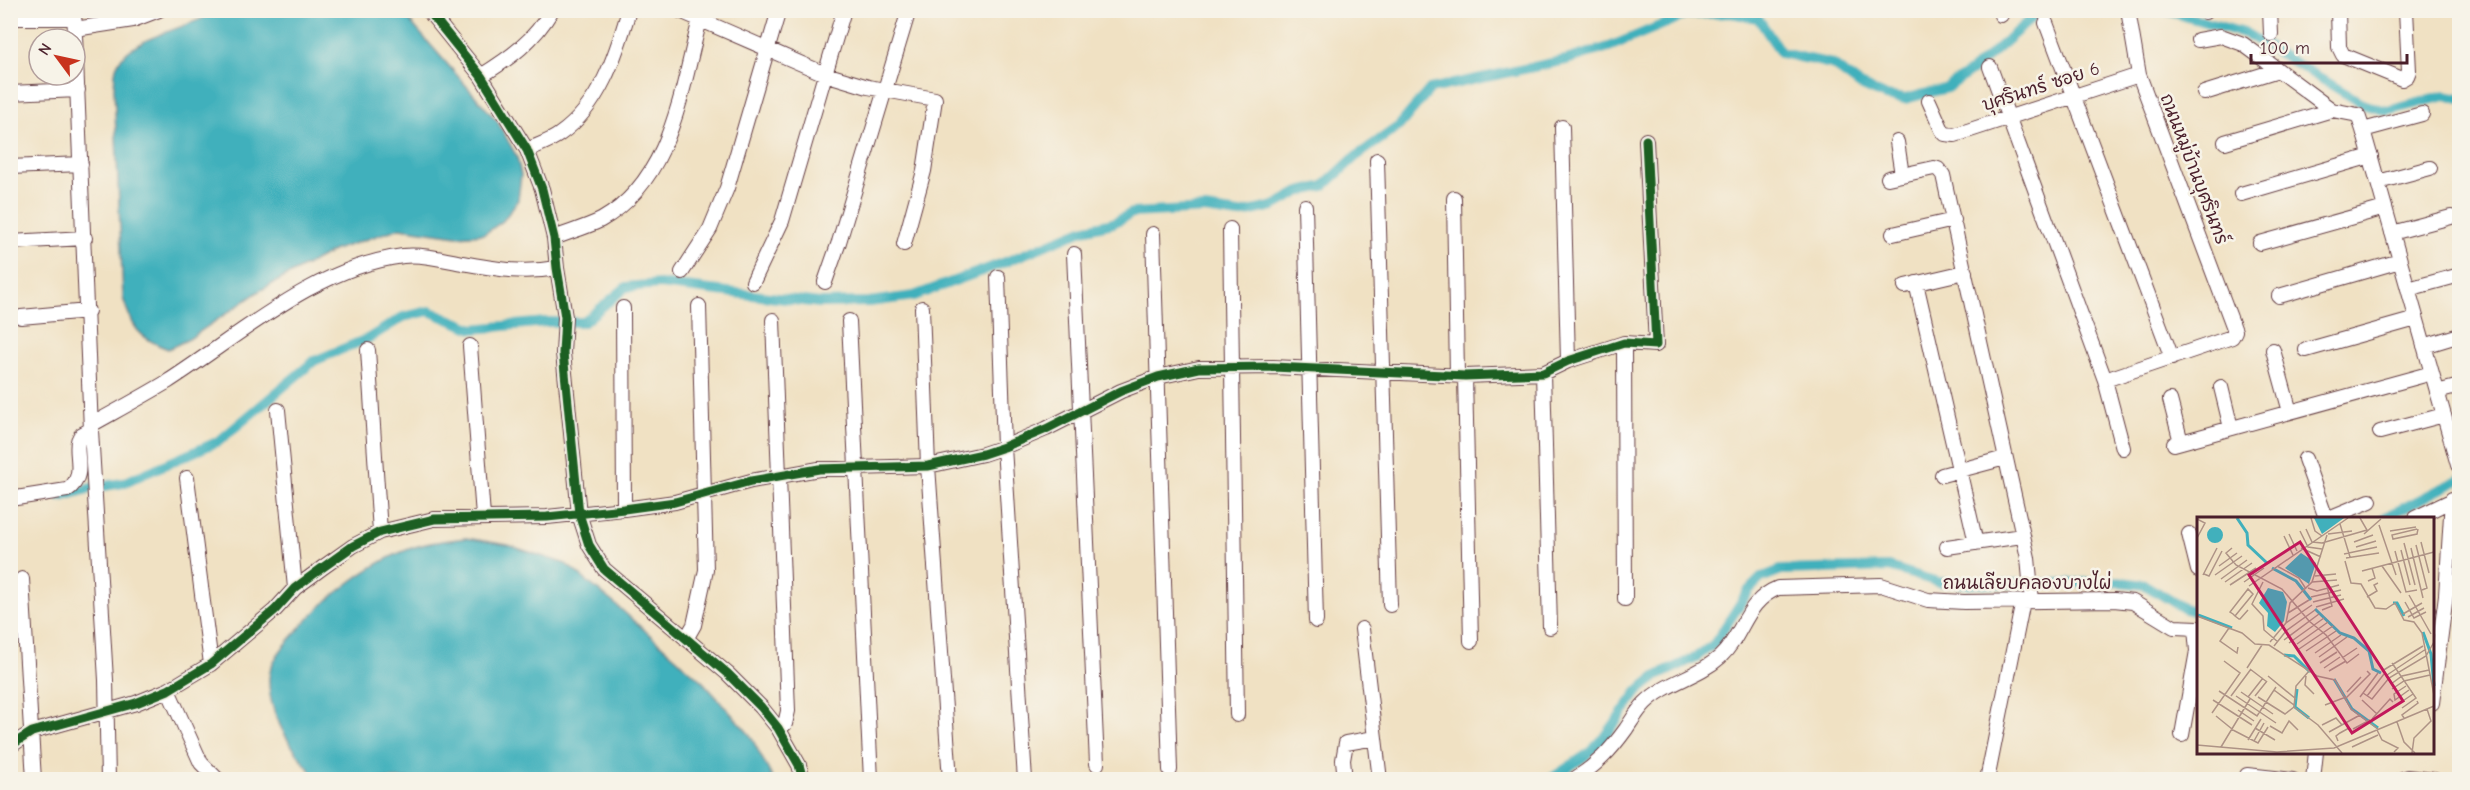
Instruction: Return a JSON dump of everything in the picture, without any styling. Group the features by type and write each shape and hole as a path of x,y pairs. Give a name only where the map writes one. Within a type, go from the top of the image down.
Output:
{"street":[{"path":"10,18 133,20 159,10"},
{"path":"428,10 481,76 527,150 542,189 554,238 565,317 563,353 579,514 589,546 604,569 728,674 761,707 778,728 799,765 803,780"},
{"path":"481,76 516,54 552,10"},
{"path":"527,150 560,135 577,119 596,93 607,74 629,10"},
{"path":"678,10 702,14 825,74 885,90 935,99 924,171 904,244"},
{"path":"682,272 710,229 727,188 779,10"},
{"path":"753,282 782,221 844,10"},
{"path":"825,282 909,10"},
{"path":"2270,10 2271,34"},
{"path":"2338,10 2339,47 2343,55 2402,79 2409,71 2406,10"},
{"name":"ถนนหมู่บ้านบุศรินทร์","path":"2128,13 2139,75 2235,328 2232,337 2172,358"},
{"path":"554,238 602,219 634,193 658,159 676,119 702,14"},
{"path":"74,19 85,238 91,428 107,711 108,780"},
{"path":"2046,23 2172,358 2105,380"},
{"path":"2198,40 2221,36 2243,44 2332,110 2358,115 2458,465"},
{"path":"1990,67 2105,380 2123,447"},
{"path":"2204,93 2278,70"},
{"name":"บุศรินทร์ ซอย 6","path":"1929,101 1945,134 1955,135 2074,94 2139,75"},
{"path":"10,93 78,90"},
{"path":"2225,142 2332,110"},
{"path":"2363,130 2422,114"},
{"path":"1562,127 1568,361"},
{"path":"10,746 32,732 107,711 168,690 211,664 275,610 295,588 353,546 380,532 434,519 483,516 547,517 675,502 779,476 819,469 928,466 1004,447 1121,391 1158,377 1199,368 1309,369 1461,376 1543,373 1568,361 1624,343 1656,345 1646,140"},
{"path":"1897,142 1902,175"},
{"path":"2241,194 2371,156"},
{"path":"1377,160 1390,605"},
{"path":"10,166 81,164"},
{"path":"2378,182 2430,168"},
{"path":"1888,178 1938,169 1943,175 2030,570 2029,598 1987,780"},
{"path":"1454,198 1471,641"},
{"path":"1305,206 1316,621"},
{"path":"2260,243 2385,208"},
{"path":"2392,233 2451,217"},
{"path":"1893,234 1954,220"},
{"path":"1230,229 1237,715"},
{"path":"1153,234 1170,770"},
{"path":"10,242 85,238"},
{"path":"1074,254 1097,764"},
{"path":"10,499 67,490 73,486 78,479 78,438 83,432 167,382 290,298 335,277 383,259 405,256 425,256 528,272 557,268"},
{"path":"2279,296 2400,261"},
{"path":"1965,272 1910,285 1960,470 1976,543"},
{"path":"2408,289 2460,275"},
{"path":"998,277 1004,447 1025,780"},
{"path":"686,639 697,617 706,570 699,306"},
{"path":"622,308 624,509"},
{"path":"922,308 928,466 950,780"},
{"path":"21,317 88,311"},
{"path":"2306,350 2416,319"},
{"path":"773,320 788,711 785,724 778,728"},
{"path":"849,321 854,468 871,780"},
{"path":"2424,346 2460,335"},
{"path":"1624,343 1625,599"},
{"path":"470,346 483,516"},
{"path":"368,350 380,532"},
{"path":"2273,350 2290,412"},
{"path":"1543,373 1550,627"},
{"path":"2170,400 2177,443 2432,373"},
{"path":"2437,392 2460,386"},
{"path":"2221,387 2231,428"},
{"path":"278,410 295,588"},
{"path":"2380,432 2444,415"},
{"path":"1942,475 2005,458"},
{"path":"2305,459 2327,517"},
{"path":"187,478 211,664"},
{"path":"2419,517 2456,497"},
{"path":"2434,695 2456,497"},
{"path":"2333,517 2370,501"},
{"path":"2190,534 2197,562"},
{"path":"1947,548 2022,536"},
{"path":"22,579 34,780"},
{"name":"ถนนเลียบคลองบางไผ่","path":"1573,780 1592,768 1612,748 1644,703 1660,691 1698,672 1721,657 1757,602 1765,593 1778,588 1881,585 1928,600 2029,598 2114,600 2133,602 2174,627 2197,629"},
{"path":"1362,629 1380,780"},
{"path":"2182,735 2197,656"},
{"path":"168,690 201,763 218,780"},
{"path":"1345,780 1343,760 1346,743 1375,738"},
{"path":"2313,780 2316,754"},
{"path":"2247,775 2293,780"},
{"path":"2400,780 2407,777 2435,780"}],"water":[{"path":"219,10 401,11 497,121 517,157 521,175 518,200 503,221 484,234 457,236 400,228 335,250 261,290 189,339 168,349 143,336 133,324 123,298 115,70 124,55 135,47"},
{"path":"466,538 508,545 566,564 703,682 750,735 773,779 317,779 291,745 273,707 269,679 271,667 277,656 305,622 353,580 371,568 408,550 431,543"}],"waterway":[{"path":"61,497 91,488 123,483 219,441 314,361 369,338 403,317 429,311 473,329 546,322 584,322 626,287 660,284 820,303 869,302 914,296 1003,263 1082,230 1113,223 1132,213 1205,209 1239,214 1274,206 1299,192 1324,186 1354,158 1399,126 1430,89 1566,60 1609,47 1686,15 1731,13 1758,18 1781,53 1832,64 1860,85 1885,96 1905,99 1947,88 1974,69 2041,10"},
{"path":"2163,10 2247,34 2365,105 2387,111 2445,96 2460,99"},
{"path":"2386,517 2460,479"},
{"path":"1549,780 1588,754 1605,737 1638,691 1657,676 1696,657 1714,644 1749,590 1761,578 1781,570 1889,567 1938,582 1971,584 2121,582 2145,585 2185,609 2197,611"}],"cycle path":[{"path":"428,10 481,76 527,150 542,189 554,238 565,317 563,353 579,514 589,545 604,569 728,674 761,707 778,728 799,765 803,780"},
{"path":"10,746 32,732 136,703 168,690 211,664 275,610 295,588 353,546 380,532 434,519 547,517 675,502 751,481 819,469 928,466 1004,447 1046,429 1121,391 1158,377 1199,368 1273,367 1465,376 1543,373 1568,361 1624,343 1656,345 1646,140"}]}
